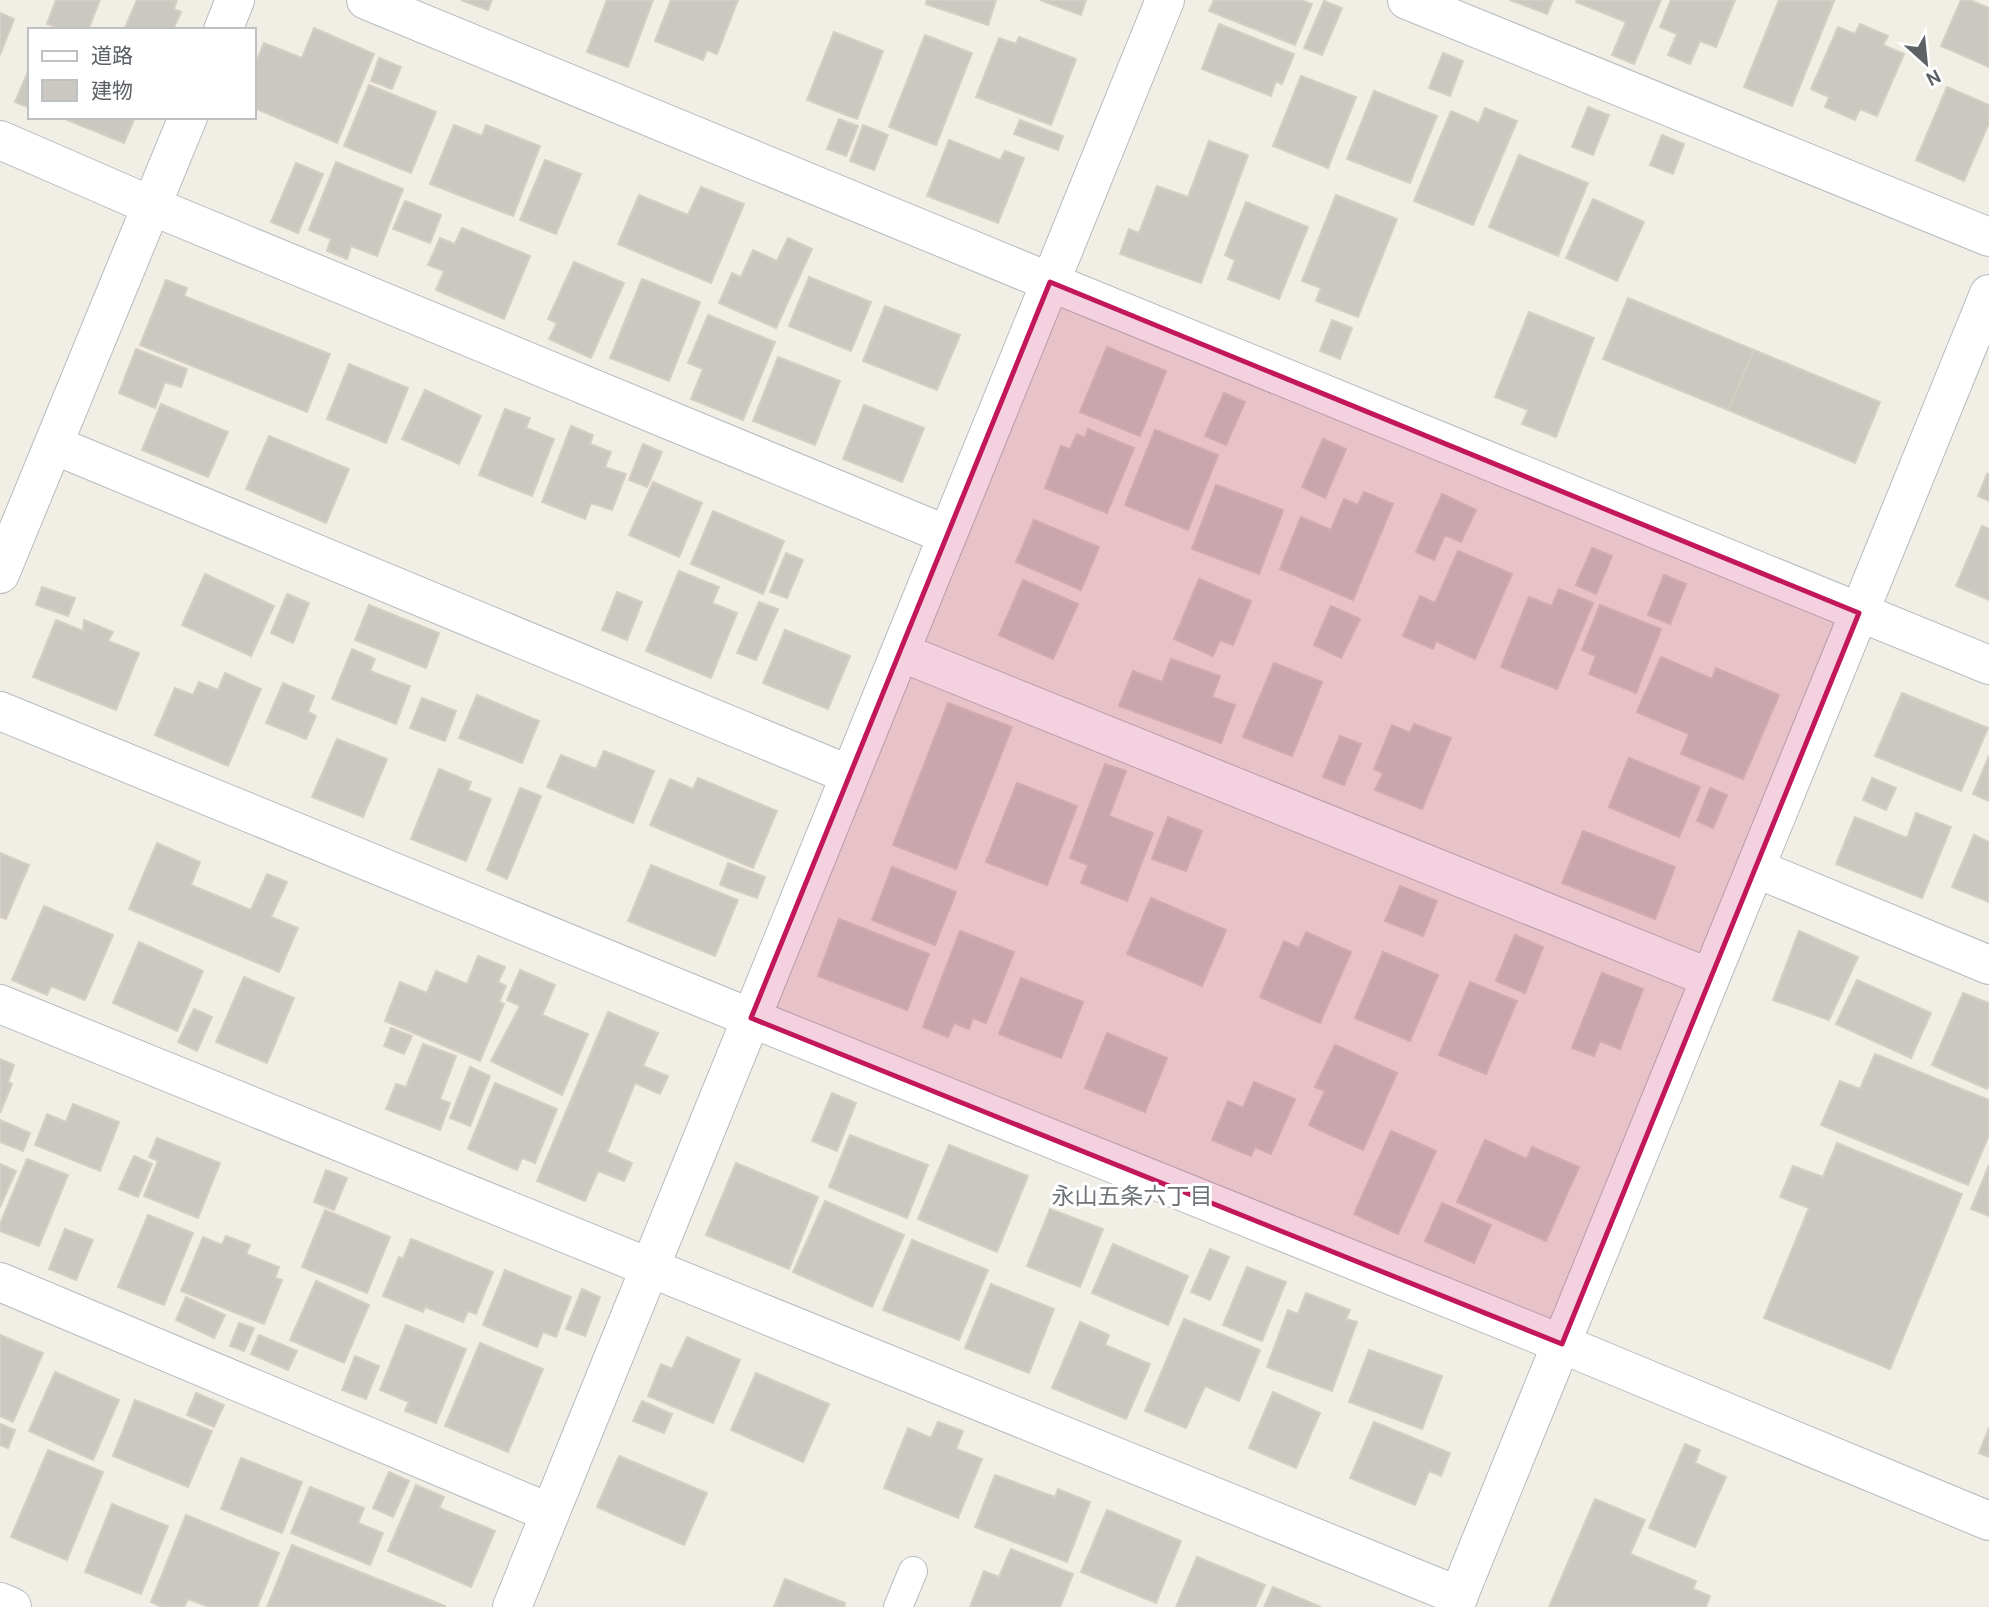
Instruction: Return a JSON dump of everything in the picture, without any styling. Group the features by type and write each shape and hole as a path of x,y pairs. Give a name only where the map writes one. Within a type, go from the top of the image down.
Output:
{"street":[{"path":"224,28 235,0"},
{"path":"366,0 1989,665"},
{"path":"512,1607 1165,0"},
{"path":"1406,0 1989,237"},
{"path":"0,574 187,119"},
{"path":"0,140 152,206 947,535"},
{"path":"0,1004 649,1268 1457,1602 1989,294"},
{"path":"54,445 850,775"},
{"path":"900,652 1710,978"},
{"path":"0,711 751,1018 1562,1344 1989,1521"},
{"path":"1755,868 1989,965"},
{"path":"0,1282 550,1513"},
{"path":"0,1602 12,1607"}],"lane":[{"path":"898,1607 913,1571"}],"highlighted area":[{"path":"1050,282 1859,613 1562,1344 751,1018"}],"building":[{"path":"56,0 100,0 89,28 58,28 47,24"},
{"path":"137,0 177,0 174,9 181,12 174,28 125,28"},
{"path":"461,0 492,0 488,10"},
{"path":"607,0 653,0 628,67 587,52"},
{"path":"671,0 738,0 717,54 707,50 703,60 655,41"},
{"path":"927,0 996,0 988,25 926,4"},
{"path":"1040,0 1086,0 1081,15"},
{"path":"1214,0 1300,0 1312,4 1295,45 1209,11"},
{"path":"1510,0 1553,0 1547,14"},
{"path":"1661,0 1634,64 1612,55 1626,22 1576,2"},
{"path":"1671,0 1735,0 1716,47 1700,41 1690,64 1668,55 1677,34 1660,27"},
{"path":"1779,0 1834,1 1792,106 1744,87"},
{"path":"1961,0 1970,0 1989,8 1989,67 1941,46"},
{"path":"1324,1 1342,8 1322,55 1304,48"},
{"path":"0,13 14,19 0,55"},
{"path":"1219,24 1294,54 1282,84 1276,81 1271,96 1202,69"},
{"path":"1860,24 1888,36 1883,45 1904,54 1877,116 1860,109 1855,120 1825,107 1829,97 1811,89 1838,27 1855,34"},
{"path":"314,28 374,54 337,143 256,109 256,62 264,43 302,58"},
{"path":"834,32 883,51 857,119 807,100"},
{"path":"925,35 972,53 936,145 889,127"},
{"path":"1019,37 1076,59 1051,125 976,97 999,38 1016,44"},
{"path":"1443,53 1463,61 1450,96 1429,88"},
{"path":"379,58 401,67 392,89 371,81"},
{"path":"28,72 28,107 15,102"},
{"path":"1301,76 1356,97 1328,168 1273,146"},
{"path":"369,85 436,112 411,173 344,146"},
{"path":"1947,87 1989,105 1989,123 1964,181 1916,160"},
{"path":"1374,91 1437,116 1410,183 1347,159"},
{"path":"1588,107 1609,115 1593,155 1572,147"},
{"path":"1485,108 1517,121 1473,225 1414,201 1451,111 1479,123"},
{"path":"67,119 134,119 124,143"},
{"path":"839,119 858,126 846,156 827,149"},
{"path":"1020,120 1063,136 1058,150 1014,134"},
{"path":"454,125 482,136 486,125 540,146 513,216 430,184"},
{"path":"863,125 888,135 874,170 850,161"},
{"path":"1662,135 1684,144 1673,174 1650,165"},
{"path":"949,140 1000,160 1005,151 1024,158 998,223 927,196"},
{"path":"1209,141 1248,155 1201,283 1120,254 1129,229 1139,233 1157,186 1188,197"},
{"path":"1519,155 1588,183 1558,256 1489,227"},
{"path":"545,160 581,174 556,234 520,220"},
{"path":"336,162 403,189 377,256 351,246 347,259 327,251 331,239 309,230"},
{"path":"296,163 323,174 298,233 271,222"},
{"path":"701,187 744,204 711,283 618,244 639,195 688,215"},
{"path":"1336,195 1397,219 1358,317 1316,301 1321,288 1302,281"},
{"path":"1593,199 1644,222 1617,281 1566,258"},
{"path":"405,201 441,215 430,243 393,229"},
{"path":"1246,202 1308,227 1279,299 1228,279 1235,260 1225,255"},
{"path":"462,228 530,256 504,319 436,290 444,271 428,265 440,238 455,244"},
{"path":"788,238 812,249 776,328 719,303 732,273 741,277 753,250 777,261"},
{"path":"574,262 624,283 591,358 549,339 557,323 548,319"},
{"path":"809,277 871,302 851,351 789,326"},
{"path":"642,279 700,302 669,381 610,358"},
{"path":"166,280 187,288 184,296 330,354 307,412 140,345"},
{"path":"1628,298 1754,350 1728,410 1603,359"},
{"path":"885,306 960,335 937,390 863,361"},
{"path":"1529,312 1594,338 1556,437 1522,424 1528,410 1495,397"},
{"path":"708,315 775,342 743,420 691,399 703,369 688,363"},
{"path":"1332,320 1352,328 1340,359 1320,351"},
{"path":"1107,347 1166,371 1140,436 1080,412"},
{"path":"136,349 187,369 181,387 165,382 155,408 119,393"},
{"path":"1754,350 1880,402 1855,463 1728,410"},
{"path":"778,357 840,381 815,445 753,421"},
{"path":"349,364 408,388 386,443 327,419"},
{"path":"425,390 481,416 459,464 402,439"},
{"path":"1224,393 1245,402 1226,445 1205,436"},
{"path":"161,404 228,432 208,477 142,450"},
{"path":"864,405 924,428 902,482 843,459"},
{"path":"505,409 530,418 526,428 554,439 532,496 479,475"},
{"path":"571,426 593,435 590,444 611,452 605,467 626,474 612,510 591,503 585,519 542,502"},
{"path":"1088,429 1134,448 1107,513 1045,488 1061,446 1070,449 1077,434 1085,438"},
{"path":"1155,430 1218,455 1188,530 1125,505"},
{"path":"269,436 349,469 326,523 246,489"},
{"path":"1323,439 1346,449 1325,498 1302,487"},
{"path":"643,444 662,452 647,487 629,480"},
{"path":"1987,474 1989,475 1989,501 1978,496"},
{"path":"653,482 702,503 679,557 629,535"},
{"path":"1216,485 1283,510 1259,574 1192,549"},
{"path":"1364,492 1393,504 1353,600 1280,569 1301,517 1331,530 1344,499 1358,505"},
{"path":"1442,494 1476,510 1461,542 1445,535 1434,560 1416,552"},
{"path":"713,511 784,541 763,594 691,564"},
{"path":"1034,520 1099,547 1081,590 1016,562"},
{"path":"1982,526 1989,529 1989,600 1956,586"},
{"path":"1592,548 1612,556 1596,594 1576,585"},
{"path":"1458,551 1512,574 1475,659 1436,641 1433,649 1403,636 1420,596 1435,603"},
{"path":"786,553 803,560 787,598 770,592"},
{"path":"679,571 719,587 712,603 737,613 711,678 646,651"},
{"path":"205,574 274,606 251,656 182,625"},
{"path":"1664,575 1686,584 1670,624 1648,615"},
{"path":"1199,579 1251,601 1233,645 1220,640 1213,656 1174,639"},
{"path":"1023,580 1078,604 1053,659 999,635"},
{"path":"42,587 75,598 68,616 36,605"},
{"path":"1559,589 1593,603 1557,689 1501,667 1529,597 1552,606"},
{"path":"617,592 642,602 627,640 602,630"},
{"path":"287,594 309,603 293,643 271,633"},
{"path":"759,602 778,609 756,660 737,653"},
{"path":"369,605 439,633 426,668 355,640"},
{"path":"1600,605 1661,629 1636,693 1589,674 1596,656 1582,650"},
{"path":"1331,606 1360,619 1341,658 1314,645"},
{"path":"56,620 83,631 84,620 113,632 108,641 139,653 116,710 33,677"},
{"path":"785,630 850,656 828,709 763,683"},
{"path":"352,649 375,659 370,671 410,686 396,724 332,699"},
{"path":"1661,657 1712,679 1716,668 1779,695 1743,779 1681,754 1689,734 1637,712"},
{"path":"1171,659 1220,676 1212,697 1235,705 1221,743 1119,706 1133,671 1162,682"},
{"path":"1274,663 1322,682 1292,756 1243,737"},
{"path":"225,673 261,689 228,766 155,735 175,688 193,695 199,682 218,690"},
{"path":"283,683 314,696 308,712 316,716 306,739 266,723"},
{"path":"1902,693 1988,728 1961,791 1875,756"},
{"path":"477,695 539,721 522,763 459,738"},
{"path":"422,698 456,711 445,741 410,728"},
{"path":"948,703 1012,727 956,869 893,845"},
{"path":"1414,724 1451,738 1422,809 1375,790 1383,773 1374,769 1392,725 1410,733"},
{"path":"1340,736 1361,744 1344,785 1323,777"},
{"path":"337,739 387,759 363,817 312,797"},
{"path":"604,751 654,771 633,823 547,787 561,755 596,769"},
{"path":"1989,756 1989,801 1973,794"},
{"path":"1629,758 1700,787 1679,837 1609,807"},
{"path":"1105,764 1126,771 1109,816 1153,833 1127,901 1081,883 1088,865 1070,858"},
{"path":"439,769 471,782 468,790 491,799 466,861 411,839"},
{"path":"698,778 777,811 753,868 650,825 670,779 693,789"},
{"path":"1872,778 1896,788 1886,810 1863,800"},
{"path":"1017,783 1077,806 1047,885 986,862"},
{"path":"520,788 541,796 507,879 487,870"},
{"path":"1710,788 1727,795 1713,828 1697,821"},
{"path":"1916,813 1951,827 1922,898 1836,864 1855,817 1907,838"},
{"path":"1168,817 1202,831 1186,871 1152,859"},
{"path":"1583,831 1675,867 1655,919 1562,883"},
{"path":"1974,835 1989,842 1989,902 1952,887"},
{"path":"157,843 200,862 191,885 251,910 267,874 287,882 271,917 298,928 279,972 129,909"},
{"path":"0,853 29,865 6,919 0,917"},
{"path":"728,863 765,877 757,898 720,885"},
{"path":"651,865 738,900 715,956 628,921"},
{"path":"892,867 956,892 935,945 872,920"},
{"path":"1400,886 1437,901 1423,936 1385,921"},
{"path":"1151,898 1226,930 1202,986 1127,954"},
{"path":"44,906 113,935 85,1000 51,986 47,995 12,980"},
{"path":"839,919 929,954 907,1010 818,976"},
{"path":"960,931 1014,952 986,1023 973,1018 969,1029 954,1023 948,1037 923,1027"},
{"path":"1799,931 1858,957 1829,1020 1773,1000"},
{"path":"1306,932 1351,952 1320,1023 1260,997 1284,941 1299,948"},
{"path":"1515,935 1543,947 1525,993 1496,981"},
{"path":"139,942 203,971 177,1031 113,1003"},
{"path":"1383,952 1438,975 1410,1041 1355,1018"},
{"path":"478,956 505,967 498,982 506,986 499,1002 504,1004 480,1061 385,1021 400,982 427,993 436,971 467,984"},
{"path":"520,970 555,985 542,1015 588,1034 562,1095 491,1061 520,1006 507,1000"},
{"path":"1602,973 1643,989 1620,1049 1600,1041 1594,1056 1572,1048"},
{"path":"244,977 294,998 267,1063 216,1042"},
{"path":"1021,978 1083,1002 1061,1058 999,1034"},
{"path":"1857,980 1931,1013 1911,1058 1836,1024"},
{"path":"1470,982 1517,1001 1486,1074 1439,1055"},
{"path":"1963,993 1989,1003 1987,1089 1932,1065"},
{"path":"194,1009 212,1017 197,1051 178,1042"},
{"path":"608,1012 658,1033 643,1066 668,1076 660,1094 635,1083 607,1152 632,1163 624,1181 598,1171 585,1201 537,1181"},
{"path":"391,1028 412,1036 404,1054 384,1046"},
{"path":"1107,1033 1167,1058 1145,1112 1085,1088"},
{"path":"423,1044 456,1056 440,1099 450,1103 440,1130 386,1109 396,1084 406,1087"},
{"path":"1335,1045 1397,1073 1363,1150 1309,1125 1325,1091 1315,1087"},
{"path":"1875,1054 1989,1100 1989,1135 1968,1185 1821,1125 1840,1081 1860,1089"},
{"path":"0,1059 14,1065 8,1082 12,1084 0,1113"},
{"path":"470,1067 490,1076 470,1126 450,1118"},
{"path":"1254,1082 1295,1099 1271,1154 1255,1147 1251,1156 1212,1140 1228,1101 1243,1108"},
{"path":"495,1083 557,1109 535,1163 522,1158 517,1170 468,1149"},
{"path":"832,1093 856,1103 837,1151 812,1141"},
{"path":"73,1104 119,1122 100,1171 35,1145 47,1114 66,1122"},
{"path":"0,1120 30,1133 23,1151 0,1142"},
{"path":"1391,1131 1436,1151 1398,1234 1354,1214"},
{"path":"850,1135 928,1165 907,1218 829,1187"},
{"path":"157,1138 220,1163 198,1218 144,1196 158,1161 149,1157"},
{"path":"1485,1140 1527,1159 1532,1147 1579,1167 1546,1241 1457,1202"},
{"path":"1837,1143 1962,1194 1890,1369 1764,1318 1809,1208 1780,1197 1793,1166 1823,1177"},
{"path":"949,1145 1028,1176 997,1252 918,1219"},
{"path":"134,1156 152,1164 138,1197 119,1189"},
{"path":"27,1159 68,1175 39,1246 0,1231 0,1224"},
{"path":"736,1163 818,1197 789,1269 706,1235"},
{"path":"0,1164 16,1171 0,1207"},
{"path":"1989,1165 1989,1216 1971,1209"},
{"path":"326,1170 347,1178 334,1210 314,1202"},
{"path":"825,1201 904,1235 872,1307 793,1272"},
{"path":"1442,1203 1491,1225 1474,1263 1425,1241"},
{"path":"1050,1209 1103,1229 1080,1287 1027,1266"},
{"path":"325,1210 390,1237 367,1293 302,1267"},
{"path":"148,1215 193,1233 164,1305 118,1287"},
{"path":"65,1229 93,1240 76,1280 49,1269"},
{"path":"226,1236 250,1245 246,1254 279,1267 275,1278 282,1280 264,1324 181,1291 203,1237 222,1245"},
{"path":"411,1239 493,1272 476,1314 468,1311 463,1322 425,1307 423,1312 383,1296 399,1257 403,1259"},
{"path":"912,1240 988,1270 959,1340 883,1310"},
{"path":"1113,1244 1188,1276 1168,1325 1092,1293"},
{"path":"1210,1249 1229,1257 1210,1300 1191,1292"},
{"path":"1247,1267 1286,1282 1262,1341 1223,1325"},
{"path":"505,1270 571,1297 556,1337 543,1332 537,1347 483,1325"},
{"path":"316,1281 369,1305 344,1363 290,1340"},
{"path":"991,1284 1054,1309 1029,1373 965,1348"},
{"path":"582,1289 600,1297 585,1336 566,1329"},
{"path":"1306,1293 1350,1310 1346,1319 1357,1322 1332,1391 1267,1367 1288,1310 1298,1314"},
{"path":"186,1297 225,1315 214,1338 176,1320"},
{"path":"1184,1319 1260,1350 1239,1401 1205,1386 1186,1428 1145,1411"},
{"path":"1080,1322 1109,1335 1105,1345 1150,1364 1126,1419 1052,1388"},
{"path":"239,1323 254,1328 244,1351 230,1346"},
{"path":"406,1325 466,1349 436,1423 405,1411 409,1402 380,1390"},
{"path":"0,1335 43,1353 13,1422 0,1416"},
{"path":"259,1335 297,1351 288,1370 251,1354"},
{"path":"687,1337 740,1360 713,1423 648,1396 661,1364 672,1369"},
{"path":"480,1343 543,1369 508,1452 445,1426"},
{"path":"1369,1350 1442,1376 1422,1429 1349,1402"},
{"path":"355,1356 379,1366 366,1399 342,1390"},
{"path":"55,1372 119,1400 93,1460 29,1431"},
{"path":"756,1373 829,1404 803,1462 731,1430"},
{"path":"1273,1392 1320,1413 1296,1468 1249,1448"},
{"path":"196,1393 224,1405 214,1427 187,1415"},
{"path":"135,1400 212,1431 188,1487 113,1456"},
{"path":"642,1401 672,1414 664,1433 633,1421"},
{"path":"938,1422 963,1431 956,1449 982,1459 958,1518 884,1488 908,1428 931,1438"},
{"path":"1374,1422 1450,1453 1441,1476 1429,1471 1415,1505 1350,1478"},
{"path":"0,1424 15,1430 8,1448 0,1445"},
{"path":"1989,1428 1989,1457 1979,1453"},
{"path":"1685,1444 1700,1450 1695,1463 1726,1477 1695,1547 1649,1528"},
{"path":"48,1450 103,1472 67,1560 11,1537"},
{"path":"619,1456 707,1493 684,1545 597,1507"},
{"path":"241,1458 302,1482 282,1533 221,1509"},
{"path":"389,1472 409,1481 393,1517 373,1508"},
{"path":"995,1475 1055,1497 1058,1489 1090,1502 1067,1562 975,1527"},
{"path":"416,1485 444,1497 439,1508 495,1531 471,1587 388,1551"},
{"path":"310,1487 364,1508 358,1523 383,1533 370,1565 291,1533"},
{"path":"1595,1499 1645,1520 1630,1554 1696,1581 1693,1589 1710,1596 1706,1607 1549,1607"},
{"path":"112,1504 168,1526 141,1594 85,1572"},
{"path":"1107,1510 1181,1541 1156,1603 1081,1572"},
{"path":"186,1515 279,1553 257,1607 209,1607 188,1599 184,1607 162,1607 151,1602"},
{"path":"292,1545 445,1606 445,1607 267,1607"},
{"path":"1011,1549 1073,1574 1060,1607 970,1607 984,1571 999,1577"},
{"path":"1197,1557 1265,1585 1255,1607 1176,1607"},
{"path":"785,1579 845,1603 844,1607 774,1607"},
{"path":"1273,1587 1321,1607 1264,1607"}],"district":[{"name":"永山五条六丁目","path":"1132,1196"}]}
